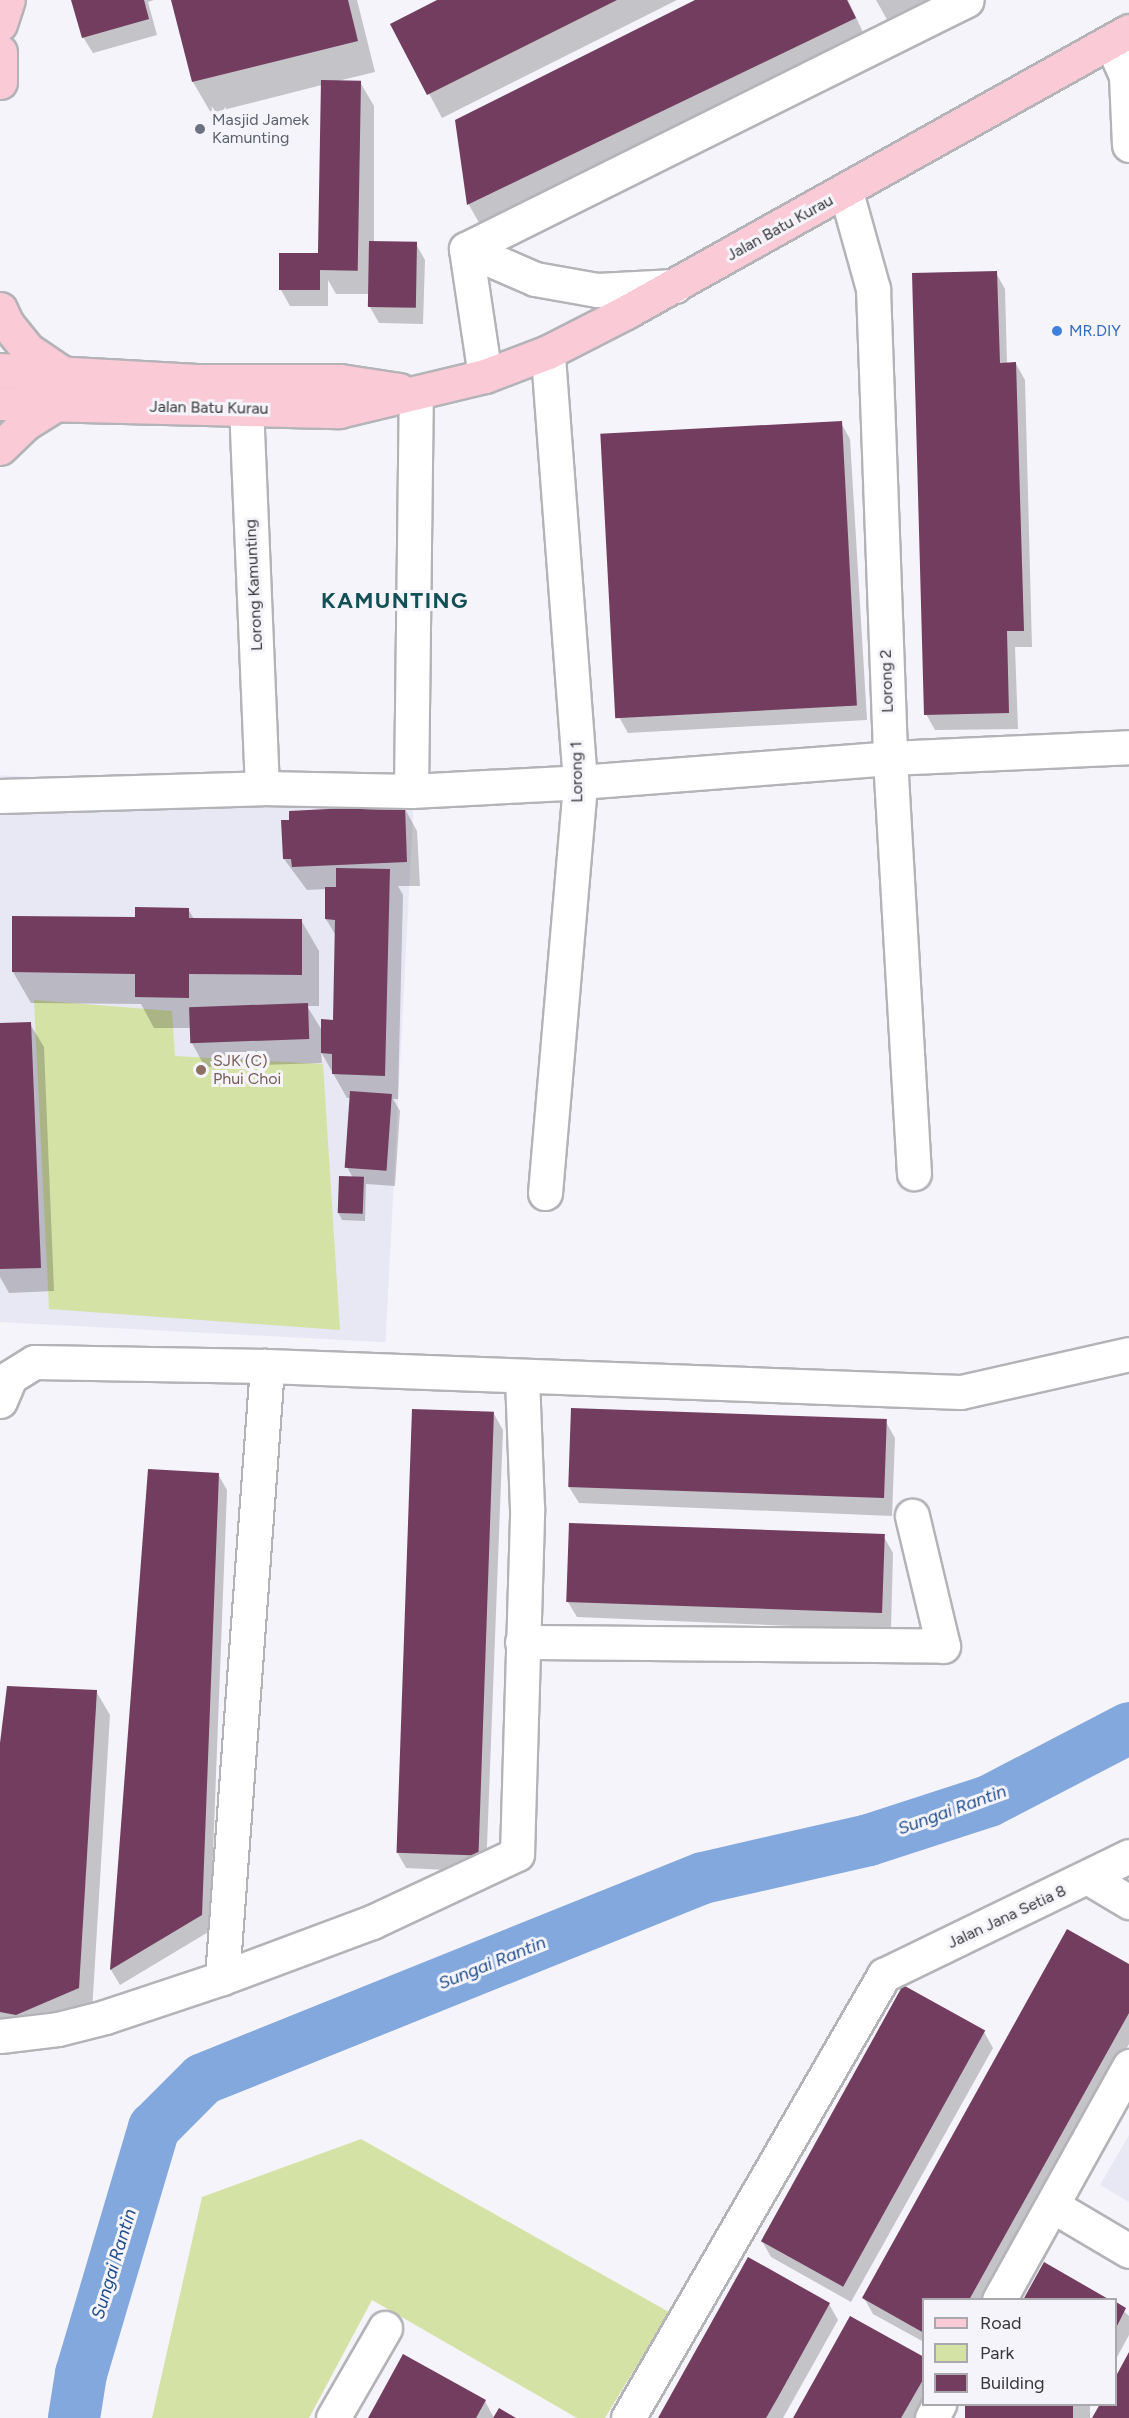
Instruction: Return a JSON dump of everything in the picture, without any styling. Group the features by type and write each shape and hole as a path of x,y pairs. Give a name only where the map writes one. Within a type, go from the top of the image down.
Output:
{"main road":[{"path":"0,24 8,0"},
{"name":"Jalan Batu Kurau","path":"0,403 60,389 245,395 339,411 485,376 548,352 675,286 1120,37"},
{"path":"0,52 0,82"},
{"path":"0,309 7,324 60,389 0,448"},
{"name":"Jalan Batu Kurau","path":"0,370 60,389"}],"street":[{"path":"466,249 968,0"},
{"path":"1120,37 1126,76 1129,132"},
{"name":"Lorong 2","path":"846,192 873,289 890,758 914,1173"},
{"path":"466,249 535,279 597,290 675,286"},
{"path":"466,249 485,376"},
{"name":"Lorong 1","path":"545,1193 580,783 548,352"},
{"path":"411,790 416,393"},
{"name":"Lorong Kamunting","path":"245,395 262,788"},
{"path":"0,796 262,788 411,790 580,783 890,758 1129,747"},
{"path":"0,1401 10,1377 34,1362 267,1366 522,1378 961,1392 1129,1354"},
{"path":"222,1978 267,1366"},
{"path":"0,2036 58,2029 105,2017 222,1978 372,1923 517,1854 527,1508 522,1378"},
{"path":"522,1642 943,1646 912,1516"},
{"name":"Jalan Jana Setia 8","path":"628,2418 884,1975 1089,1878 1129,1856"},
{"path":"1089,1878 1129,1902"},
{"path":"1000,2298 1129,2066"},
{"path":"1053,2206 1129,2250"},
{"path":"333,2418 385,2328"}],"shaded area":[{"name":"SJK (C) Phui Choi","path":"0,775 414,797 385,1342 0,1322"},
{"path":"1129,2135 1129,2202 1100,2185"}],"green space":[{"path":"34,1000 172,1011 175,1056 323,1064 340,1330 49,1309"},
{"path":"361,2139 669,2312 605,2418 577,2418 372,2300 309,2418 152,2418 202,2197"}],"building":[{"path":"71,0 144,0 149,19 82,38"},
{"path":"171,0 348,0 358,41 192,82"},
{"path":"437,0 617,0 427,95 390,24"},
{"path":"695,0 847,0 856,18 467,205 455,120"},
{"path":"321,80 361,81 358,271 318,270"},
{"path":"369,241 417,242 416,308 368,307"},
{"path":"279,253 320,253 320,290 279,290"},
{"path":"997,271 1000,363 1016,362 1024,631 1007,631 1009,713 924,715 912,273"},
{"path":"842,421 857,706 615,718 600,434"},
{"path":"370,803 370,807 405,806 407,862 292,867 291,859 283,859 281,820 289,820 289,811 348,808 348,804"},
{"path":"336,868 390,869 385,1076 332,1074 332,1054 321,1053 321,1019 333,1020 335,920 325,919 325,887 336,887"},
{"path":"135,907 189,908 189,918 302,919 302,975 189,974 189,998 135,997 135,974 12,972 12,916 135,917"},
{"path":"308,1003 309,1039 190,1043 189,1007"},
{"path":"31,1022 41,1268 0,1269 0,1023"},
{"path":"350,1091 392,1094 387,1171 345,1168"},
{"path":"339,1176 364,1177 363,1214 338,1213"},
{"path":"571,1408 887,1419 884,1498 568,1487"},
{"path":"412,1409 494,1412 478,1856 397,1853"},
{"path":"148,1469 219,1473 202,1915 110,1970"},
{"path":"569,1523 885,1534 882,1613 566,1602"},
{"path":"7,1686 97,1690 79,1988 16,2015 0,2012 0,1743"},
{"path":"1067,1929 1129,1964 1129,2013 970,2298 922,2298 922,2332 862,2298"},
{"path":"903,1985 985,2031 843,2287 761,2241"},
{"path":"748,2257 830,2303 777,2399 766,2418 658,2418"},
{"path":"1044,2262 1107,2298 1024,2298"},
{"path":"1117,2303 1126,2308 1117,2326"},
{"path":"850,2316 922,2356 922,2381 901,2418 793,2418"},
{"path":"1129,2352 1129,2418 1092,2418 1099,2406 1117,2406 1117,2374"},
{"path":"403,2354 486,2400 476,2418 368,2418"},
{"path":"965,2406 1073,2406 1073,2418 965,2418"},
{"path":"499,2408 516,2418 493,2418"}],"waterway":[{"name":"Sungai Rantin","path":"74,2418 81,2374 154,2128 203,2079 703,1878 869,1840 989,1801 1129,1728"}],"place":[{"name":"Masjid Jamek Kamunting","path":"200,129"},
{"name":"MR.DIY","path":"1057,331"},
{"name":"SJK (C) Phui Choi","path":"201,1070"}],"district":[{"name":"KAMUNTING","path":"395,601"}]}
